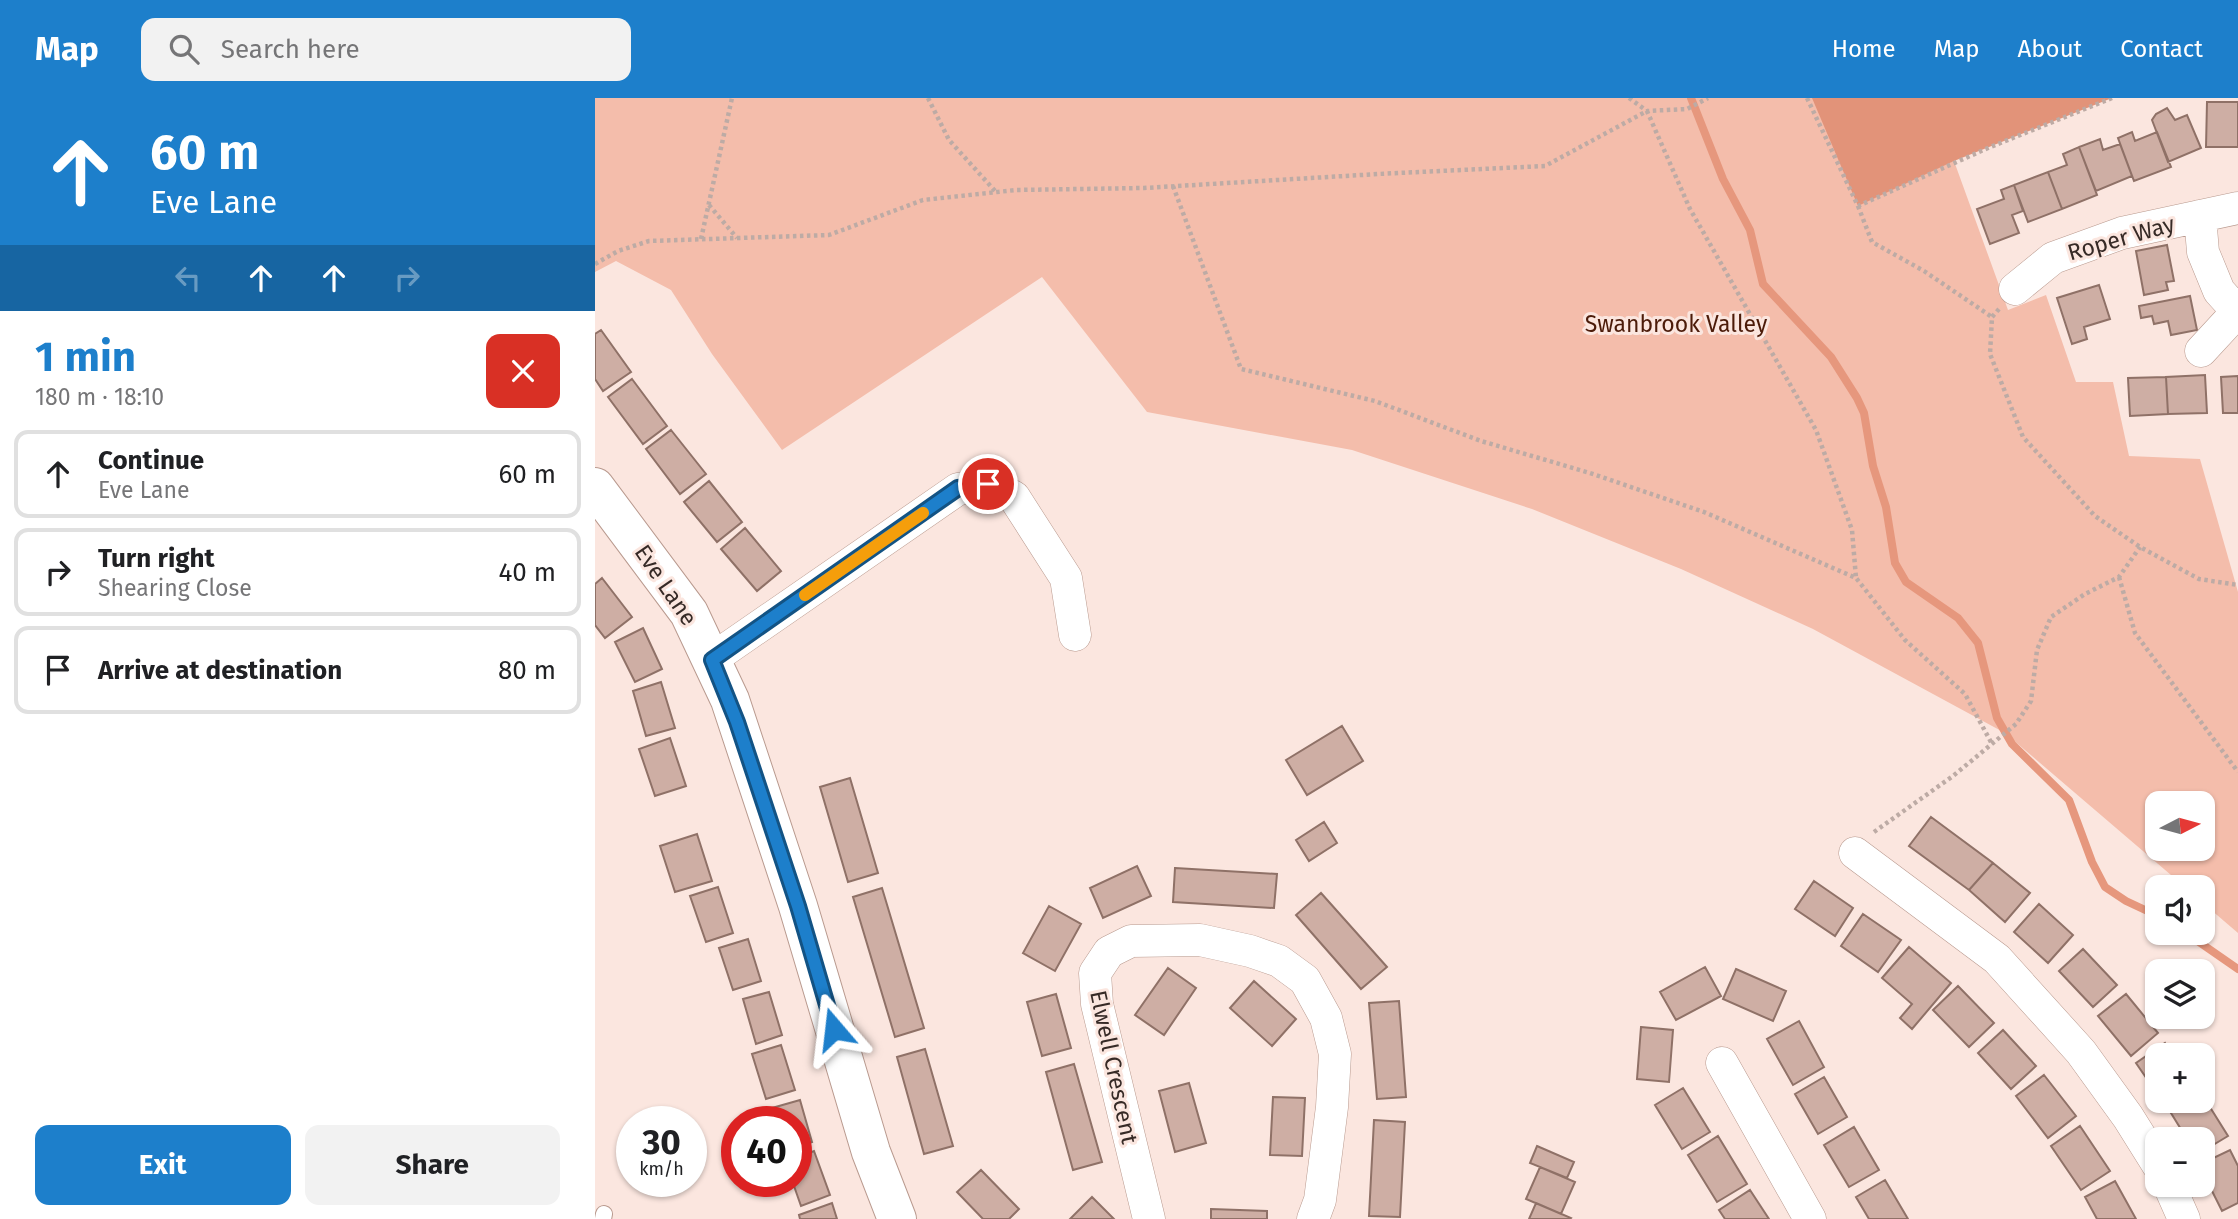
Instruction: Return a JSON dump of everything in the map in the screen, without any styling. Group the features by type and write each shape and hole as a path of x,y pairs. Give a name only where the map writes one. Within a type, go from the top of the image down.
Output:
{"street":[{"name":"Roper Way","path":"2015,289 2053,258 2122,233 2238,208"},
{"path":"2200,216 2203,253 2219,292 2238,311 2201,351"},
{"path":"712,660 958,488 988,484 1014,497 1066,578 1075,635"},
{"name":"Eve Lane","path":"595,487 689,614 730,700 798,906 871,1152 897,1219"},
{"path":"1855,853 1997,959 2081,1052 2145,1144"},
{"name":"Elwell Crescent","path":"1149,1219 1097,1003 1095,973 1109,952 1131,941 1200,940 1250,951 1279,961 1305,980 1326,1018 1335,1054 1332,1107 1321,1200 1313,1219"},
{"path":"1722,1063 1810,1219"},
{"path":"2174,1197 2184,1219"}],"path":[{"path":"701,239 733,98"},
{"path":"928,98 949,141 996,192"},
{"path":"1629,98 1647,111 1690,209 1816,430 1852,530 1856,578"},
{"path":"595,264 618,251 649,241 829,235 923,200 996,192 1173,186 1545,166 1647,111 1687,109 1708,98"},
{"path":"1807,98 1872,242 1924,271 1992,317"},
{"path":"1858,206 1988,148 2112,98"},
{"path":"1173,186 1241,369 1375,401 1481,441 1603,477 1704,512 1856,578 1905,640 1965,694 1992,744"},
{"path":"709,205 737,238"},
{"path":"2015,289 1992,317 1990,354 2023,437 2095,516 2140,547 2199,579 2238,584"},
{"path":"1855,853 1859,842 1953,776 2016,724 2031,701 2036,650 2051,617 2085,594 2119,577 2140,547"},
{"path":"2119,577 2135,633 2238,772"}],"green space":[{"name":"Swanbrook Valley","path":"595,98 1816,98 1863,197 1954,161 2008,310 2046,295 2076,382 2113,382 2129,456 2200,459 2238,592 2238,933 2215,913 2215,875 2171,875 2155,861 2215,861 2215,791 2145,791 2145,853 2005,733 1813,629 1681,569 1532,509 1352,450 1147,412 1042,277 782,450 712,354 671,290 616,261 595,272"}],"shaded area":[{"path":"1812,98 2112,98 1954,161 1858,206"}],"building":[{"path":"2207,102 2238,102 2238,147 2206,147"},
{"path":"2167,108 2175,120 2187,115 2201,148 2168,162 2152,120 2156,114"},
{"path":"2132,132 2135,141 2157,132 2171,167 2134,181 2118,138"},
{"path":"2100,139 2103,150 2120,144 2132,176 2096,191 2079,147"},
{"path":"2079,147 2097,195 2062,209 2048,172 2067,165 2063,154"},
{"path":"2048,172 2062,209 2028,222 2014,185"},
{"path":"2014,185 2023,211 2012,215 2019,233 1990,244 1977,209 2004,199 2001,190"},
{"path":"2167,245 2174,281 2166,282 2168,290 2144,295 2136,251"},
{"path":"2099,285 2110,319 2084,327 2087,339 2072,344 2057,298"},
{"path":"2190,296 2197,330 2171,335 2168,321 2154,324 2152,316 2141,318 2139,306"},
{"path":"601,330 631,372 603,391 595,379 595,334"},
{"path":"2205,375 2207,413 2168,414 2166,377"},
{"path":"2238,376 2238,413 2223,413 2221,377"},
{"path":"2166,377 2168,414 2130,416 2128,378"},
{"path":"632,379 667,426 643,444 608,397"},
{"path":"671,430 706,474 680,494 646,449"},
{"path":"709,481 742,522 717,542 684,502"},
{"path":"745,528 781,571 757,591 721,549"},
{"path":"602,578 632,617 605,638 595,625 595,584"},
{"path":"643,628 662,669 635,682 615,642"},
{"path":"661,682 675,728 646,736 633,691"},
{"path":"1342,726 1363,761 1307,795 1286,760"},
{"path":"670,738 686,786 655,796 639,749"},
{"path":"850,778 878,873 848,882 820,787"},
{"path":"1931,817 1993,863 1969,890 1909,846"},
{"path":"1324,822 1337,843 1309,861 1296,840"},
{"path":"697,834 712,881 675,892 660,846"},
{"path":"1993,863 2030,893 2005,922 1969,890"},
{"path":"1137,866 1151,896 1103,918 1090,888"},
{"path":"1175,868 1277,874 1274,908 1173,902"},
{"path":"1814,881 1853,908 1835,936 1795,909"},
{"path":"718,887 733,933 706,942 690,896"},
{"path":"882,888 924,1028 895,1037 853,897"},
{"path":"1321,893 1387,967 1361,989 1296,915"},
{"path":"2039,904 2073,935 2048,963 2014,932"},
{"path":"1049,906 1081,924 1055,971 1023,953"},
{"path":"1863,914 1901,940 1878,972 1841,946"},
{"path":"748,939 761,981 733,990 719,948"},
{"path":"1909,947 1951,983 1912,1029 1900,1018 1912,1004 1882,978"},
{"path":"2083,949 2117,985 2093,1007 2059,971"},
{"path":"1705,967 1721,996 1676,1020 1660,992"},
{"path":"1168,968 1196,988 1164,1035 1135,1015"},
{"path":"1736,969 1786,991 1773,1021 1723,999"},
{"path":"1254,981 1296,1019 1272,1046 1230,1008"},
{"path":"1958,986 1994,1023 1969,1047 1933,1010"},
{"path":"769,992 782,1035 756,1044 743,999"},
{"path":"1056,994 1071,1048 1042,1056 1027,1002"},
{"path":"2126,994 2145,1017 2145,1029 2155,1029 2158,1033 2131,1056 2098,1016"},
{"path":"1399,1001 1406,1097 1377,1099 1369,1003"},
{"path":"1799,1021 1824,1067 1793,1085 1767,1039"},
{"path":"1641,1027 1673,1030 1669,1082 1637,1079"},
{"path":"2003,1030 2036,1066 2011,1089 1978,1053"},
{"path":"781,1045 795,1090 766,1099 752,1054"},
{"path":"925,1049 953,1146 924,1154 897,1057"},
{"path":"2145,1057 2145,1076 2136,1063"},
{"path":"1074,1064 1102,1162 1073,1170 1046,1072"},
{"path":"2044,1075 2076,1116 2048,1138 2016,1096"},
{"path":"1824,1077 1847,1117 1818,1134 1795,1094"},
{"path":"1189,1083 1206,1143 1175,1152 1159,1091"},
{"path":"1683,1088 1710,1132 1682,1149 1655,1105"},
{"path":"1273,1097 1305,1098 1302,1156 1270,1155"},
{"path":"800,1100 802,1106 779,1106"},
{"path":"2171,1113 2214,1113 2228,1136 2215,1144 2215,1127 2180,1127"},
{"path":"1374,1120 1405,1122 1400,1217 1369,1216"},
{"path":"2080,1126 2110,1171 2081,1190 2051,1146"},
{"path":"1854,1127 1879,1170 1849,1187 1824,1145"},
{"path":"1718,1136 1747,1184 1717,1202 1688,1155"},
{"path":"1537,1146 1574,1162 1567,1178 1530,1163"},
{"path":"2230,1150 2238,1166 2238,1203 2222,1211 2215,1197 2215,1157"},
{"path":"814,1151 830,1195 801,1206 798,1197 812,1197"},
{"path":"1540,1167 1575,1182 1561,1214 1526,1199"},
{"path":"981,1170 1019,1209 1009,1219 983,1219 957,1192"},
{"path":"1885,1180 1908,1219 1869,1219 1856,1197"},
{"path":"2115,1181 2136,1219 2097,1219 2085,1197"},
{"path":"1750,1190 1769,1219 1725,1219 1719,1210"},
{"path":"1092,1197 1114,1219 1070,1219"},
{"path":"832,1203 837,1219 800,1219 799,1215"},
{"path":"1536,1203 1571,1218 1529,1219"},
{"path":"1211,1209 1267,1211 1267,1219 1211,1219"}],"waterway":[{"path":"1691,98 1723,179 1750,230 1763,284 1831,357 1864,413 1873,466 1886,507 1895,563 1906,582 1958,618 1978,643 1997,718 2012,744 2069,800 2092,862 2105,887 2145,910"},
{"path":"2203,945 2238,969"}],"slow traffic":[{"path":"805,595 923,513"}],"route":[{"path":"834,1029 798,906 730,700 712,660 958,488 988,484"}]}
